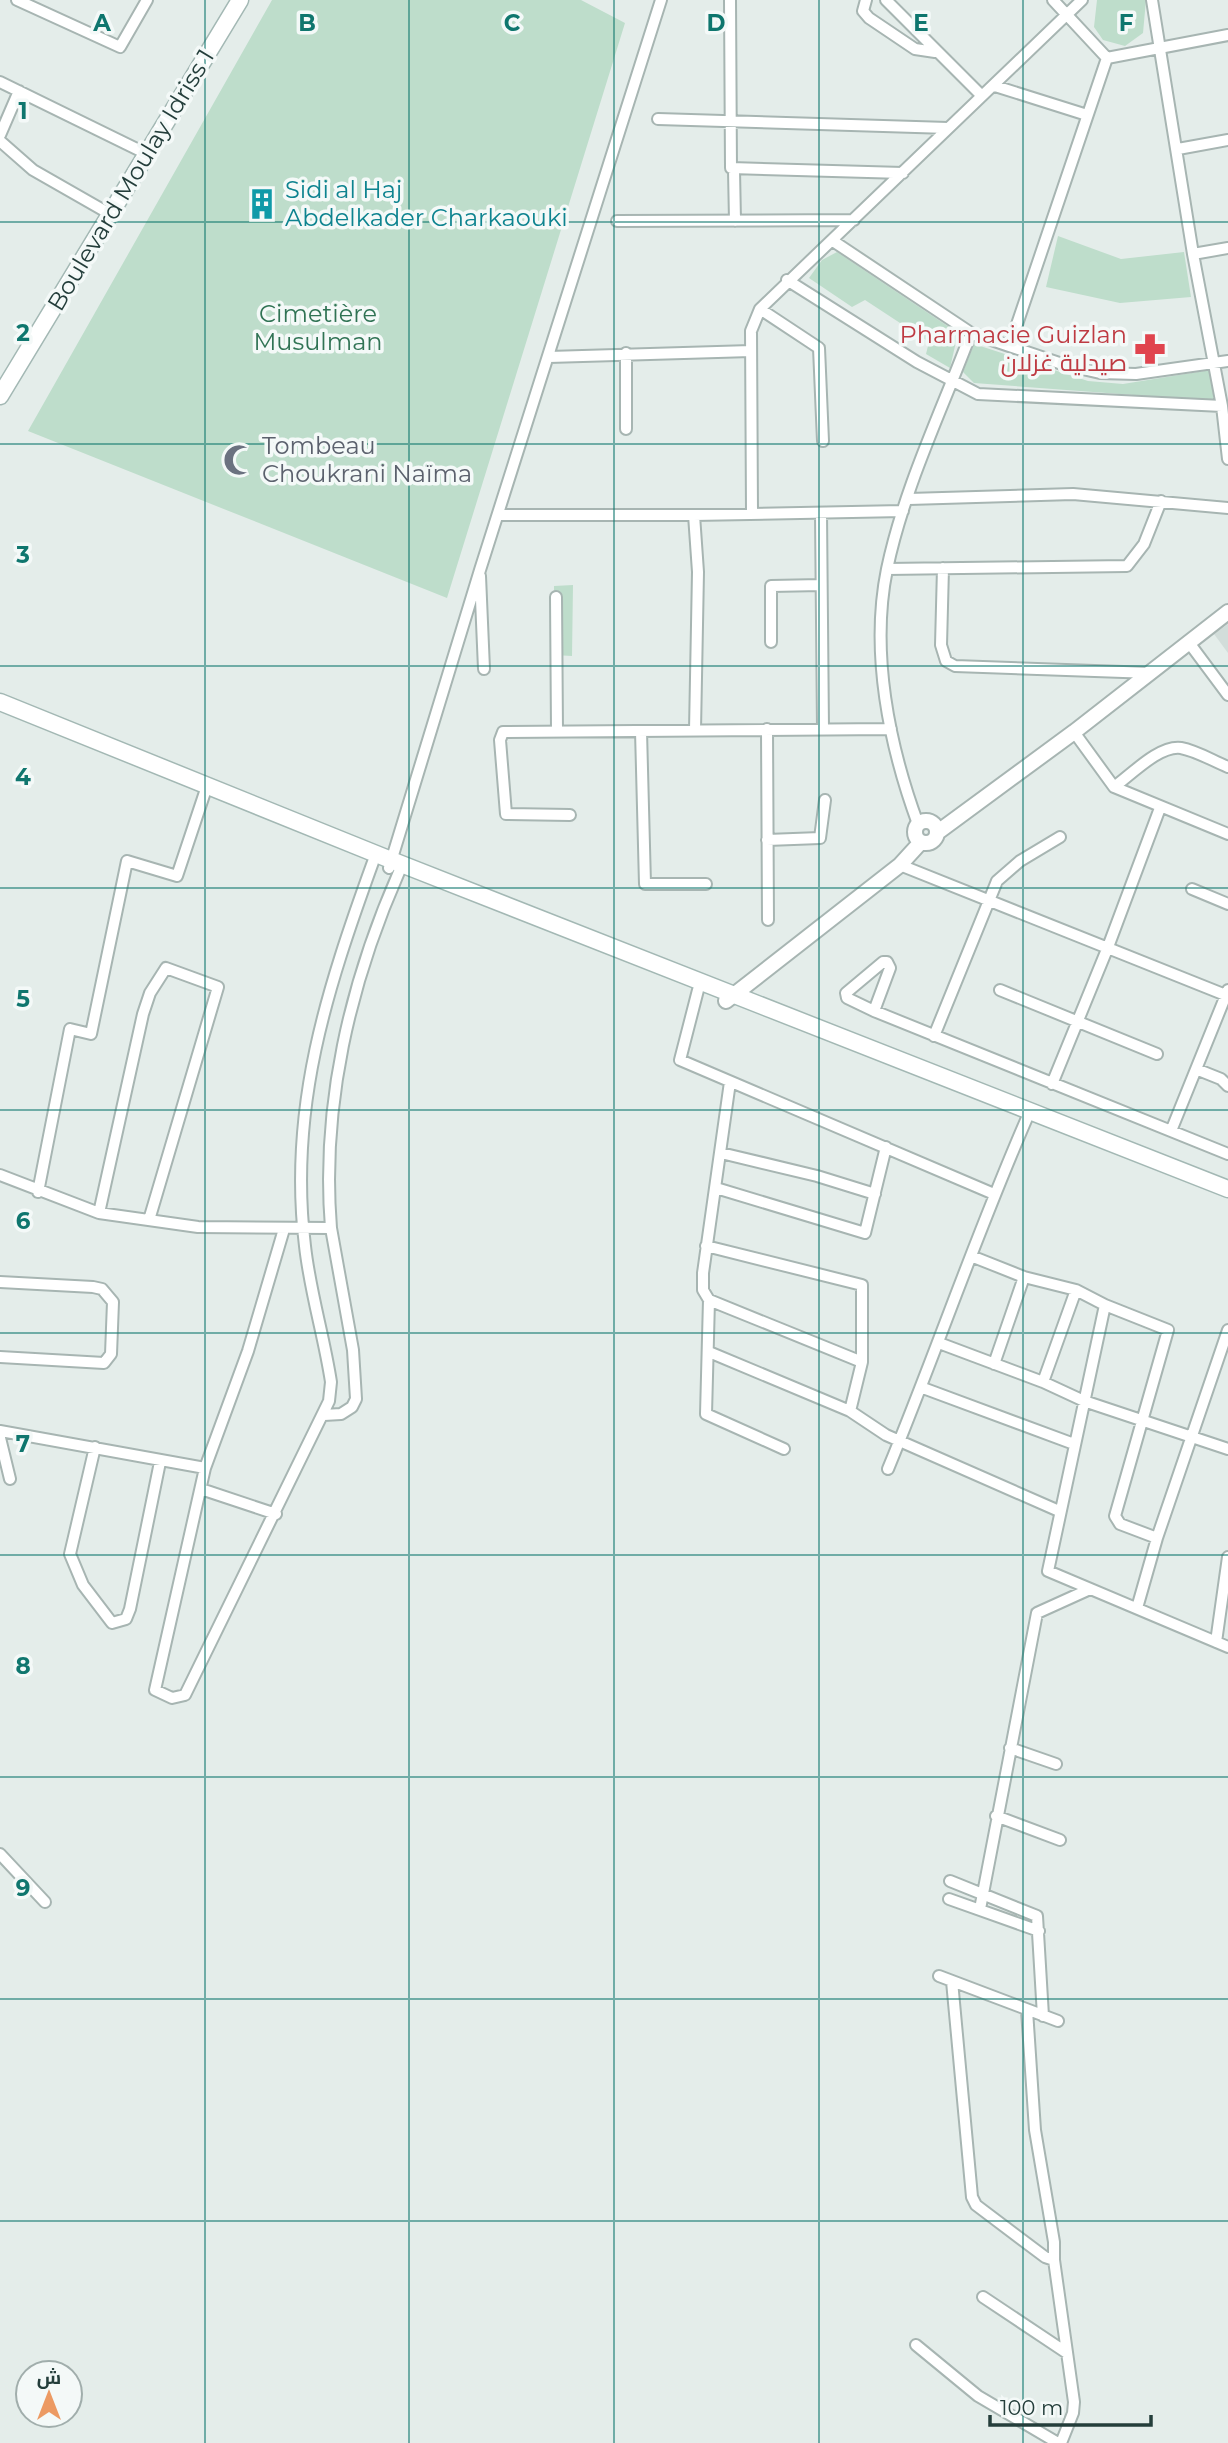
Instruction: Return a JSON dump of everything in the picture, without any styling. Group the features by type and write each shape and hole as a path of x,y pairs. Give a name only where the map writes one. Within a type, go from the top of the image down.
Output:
{"main road":[{"name":"Boulevard Moulay Idriss 1","path":"0,396 7,371 110,214 236,1"},
{"path":"0,702 373,862 393,867"},
{"path":"0,713 730,997 1028,1116 1228,1200"},
{"path":"615,952 698,990 730,997"},
{"path":"1028,1116 1228,1189"}],"street":[{"path":"17,0 120,47 147,0"},
{"path":"324,1415 341,1414 352,1407 356,1399 353,1350 331,1228 327,1184 333,1099 344,1041 480,570 662,0"},
{"path":"730,0 729,165 734,170 735,221"},
{"path":"866,0 863,11 869,18 919,51 935,52"},
{"path":"886,0 935,52 981,95"},
{"path":"1053,0 1107,58"},
{"path":"752,512 751,351 753,321 760,309 787,280 833,241 1082,0"},
{"path":"1152,0 1193,254 1222,406 1228,459"},
{"path":"1107,58 1228,35"},
{"path":"1010,345 1107,58"},
{"path":"0,82 147,154"},
{"path":"995,86 1087,115"},
{"path":"0,135 19,91"},
{"path":"658,119 948,128"},
{"path":"1178,149 1228,140"},
{"path":"0,141 33,170 110,214"},
{"path":"734,170 903,173"},
{"path":"617,221 854,220"},
{"path":"833,241 971,333 1100,373 1136,374 1228,360"},
{"path":"1193,254 1228,248"},
{"path":"787,280 917,362 978,394 1222,406"},
{"path":"760,309 819,348 822,441"},
{"path":"920,842 915,834 918,824 891,729 882,663 882,612 887,569 903,511 971,333"},
{"path":"549,357 751,351"},
{"path":"626,353 626,429"},
{"path":"909,499 1073,494 1228,508"},
{"path":"887,569 1127,566 1144,544 1161,501"},
{"path":"498,515 694,516 752,512 903,511"},
{"path":"821,513 823,729"},
{"path":"694,516 698,572 695,730"},
{"path":"943,568 942,645 946,661 955,666 1118,669 1152,673"},
{"path":"480,570 484,669"},
{"path":"771,642 771,586 821,585"},
{"path":"556,597 557,731"},
{"path":"730,997 900,865 920,842 932,842 938,832 1074,733 1228,612"},
{"path":"1190,644 1228,695"},
{"path":"767,729 768,920"},
{"path":"570,815 512,816 503,809 500,740 503,732 891,729"},
{"path":"641,731 645,884 706,884"},
{"path":"1074,733 1114,787 1226,833 1228,820"},
{"path":"1114,787 1172,748 1185,749 1228,767"},
{"path":"38,1192 71,1029 91,1034 127,861 177,876 206,791"},
{"path":"767,839 820,838 825,800"},
{"path":"1052,1084 1108,947 1160,808"},
{"path":"918,824 922,821 933,822 938,832"},
{"path":"934,1036 997,881 1006,872 1060,837"},
{"path":"284,1229 248,1351 205,1468 155,1690 172,1698 185,1695 190,1687 324,1415 331,1382 314,1303 304,1228 302,1143 309,1075 333,971 373,862"},
{"path":"900,865 1227,994 1171,1131"},
{"path":"1192,889 1228,904"},
{"path":"874,1011 890,968 887,962 883,962 845,995 874,1011 934,1036 1228,1154"},
{"path":"99,1213 143,1014 150,993 166,968 218,987 149,1220"},
{"path":"698,990 680,1060 994,1194"},
{"path":"1000,990 1157,1054"},
{"path":"1196,1069 1221,1079 1228,1086"},
{"path":"730,1082 706,1246 703,1286 709,1300 706,1414 784,1449"},
{"path":"888,1469 923,1388 994,1194 1028,1116"},
{"path":"716,1188 865,1233 886,1147"},
{"path":"721,1153 817,1176 875,1194"},
{"path":"0,1175 38,1192 99,1213 198,1227 331,1228"},
{"path":"706,1246 862,1285 862,1362 850,1410"},
{"path":"971,1256 1024,1277 1076,1290 1105,1305 1168,1330 1140,1420 1115,1516 1120,1524 1157,1538"},
{"path":"994,1364 1024,1277"},
{"path":"0,1282 93,1287 102,1289 113,1302 111,1354 104,1363 0,1357"},
{"path":"1043,1382 1076,1290"},
{"path":"709,1300 862,1362"},
{"path":"1105,1305 1048,1571 1228,1647"},
{"path":"1137,1608 1157,1538 1192,1436 1222,1362 1228,1330"},
{"path":"939,1343 1043,1382 1084,1401 1228,1449"},
{"path":"709,1352 850,1410 867,1424 900,1441 1059,1511"},
{"path":"923,1388 1074,1444"},
{"path":"0,1431 205,1468"},
{"path":"0,1438 10,1479"},
{"path":"95,1447 70,1554 83,1585 111,1623 126,1619 130,1609 160,1462"},
{"path":"201,1489 276,1514"},
{"path":"1216,1642 1228,1557"},
{"path":"980,1909 1037,1613 1090,1588"},
{"path":"1010,1748 1056,1764"},
{"path":"996,1816 1060,1840"},
{"path":"0,1854 45,1902"},
{"path":"950,1881 1035,1913 1039,1931 1043,2016"},
{"path":"949,1899 1039,1931"},
{"path":"939,1976 1058,2021"},
{"path":"952,1981 972,2197 976,2205 1045,2257 1054,2260"},
{"path":"916,2345 978,2396 1060,2443 1073,2413 1054,2242 1035,2130 1027,2010"},
{"path":"984,2297 1067,2353"}],"shaded area":[{"path":"1228,624 1228,653 1214,634"}],"green space":[{"name":"Cimetière Musulman","path":"272,0 581,0 625,23 447,598 28,431"},
{"path":"1097,0 1146,0 1143,33 1125,46 1103,40 1094,27"},
{"path":"1058,236 1121,259 1184,252 1191,297 1120,303 1046,287"},
{"path":"837,252 958,333 950,368 926,354 929,342 865,300 852,307 809,278 822,260"},
{"path":"974,344 1088,381 1123,384 1210,370 1214,401 974,383 963,372"},
{"path":"573,585 572,656 554,655 554,586"}],"place":[{"name":"Sidi al Haj Abdelkader Charkaouki","path":"262,204"},
{"name":"Pharmacie Guizlan صيدلية غزلان","path":"1150,349"},
{"name":"Tombeau Choukrani Naïma","path":"239,460"}]}
